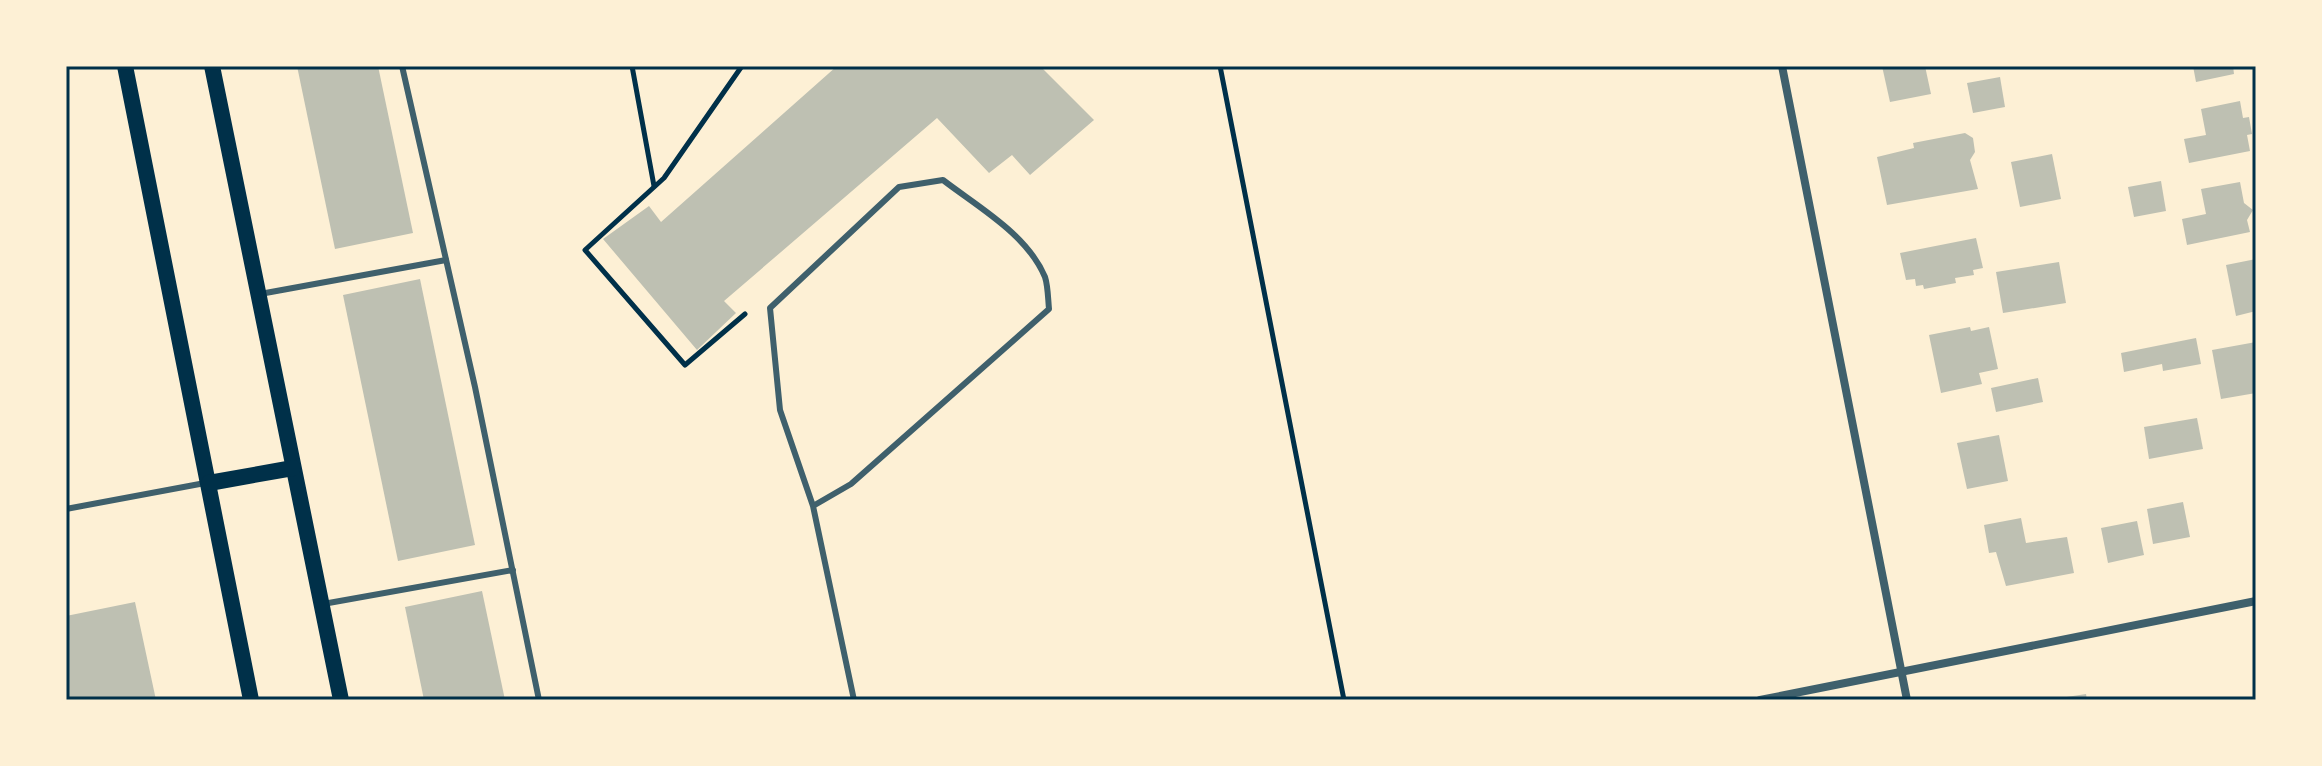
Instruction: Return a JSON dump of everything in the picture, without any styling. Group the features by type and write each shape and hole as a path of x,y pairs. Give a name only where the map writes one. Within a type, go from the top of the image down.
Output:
{"main road":[{"path":"125,66 251,700"},
{"path":"212,66 341,700"},
{"path":"209,483 293,468"}],"street":[{"path":"1782,66 1907,700"},
{"path":"1760,700 2256,601"}],"lane":[{"path":"402,66 539,700"},
{"path":"813,506 851,484 1049,309 1045,278 1028,250 1001,224 943,180 899,187 770,308 780,410 813,506 854,700"},
{"path":"258,294 446,260"},
{"path":"66,509 209,483"},
{"path":"321,604 513,570"}],"path":[{"path":"632,66 654,187"},
{"path":"742,66 664,178 585,250 685,365 745,314"},
{"path":"1220,66 1344,700"}],"building":[{"path":"297,66 378,66 413,233 335,249"},
{"path":"837,66 1040,66 1094,120 1030,175 1012,155 989,173 937,118 724,301 736,313 697,350 603,239 649,206 661,222"},
{"path":"1882,66 1925,66 1931,94 1890,102"},
{"path":"2193,66 2233,66 2234,74 2196,82"},
{"path":"2000,77 2005,107 1973,113 1967,83"},
{"path":"2240,101 2243,118 2249,117 2252,134 2247,135 2250,151 2189,163 2184,139 2206,135 2201,109"},
{"path":"1965,133 1973,138 1975,152 1970,160 1978,189 1887,205 1877,157 1914,148 1913,143"},
{"path":"2052,154 2061,199 2020,207 2011,162"},
{"path":"2161,181 2166,211 2134,217 2128,187"},
{"path":"2240,182 2244,203 2253,210 2247,220 2250,232 2187,245 2182,219 2206,214 2201,189"},
{"path":"1976,238 1983,268 1973,270 1974,275 1955,278 1956,283 1924,289 1923,285 1916,286 1915,279 1906,280 1900,253"},
{"path":"2256,259 2256,311 2236,316 2226,265"},
{"path":"2059,262 2066,303 2003,313 1996,272"},
{"path":"420,279 475,545 398,561 343,295"},
{"path":"1970,327 1971,331 1989,327 1998,369 1979,373 1982,384 1941,393 1929,335"},
{"path":"2196,338 2201,364 2163,371 2162,364 2124,372 2121,353"},
{"path":"2256,342 2256,393 2221,399 2212,350"},
{"path":"2038,378 2043,402 1996,412 1991,388"},
{"path":"2197,418 2203,449 2149,459 2144,427"},
{"path":"1999,435 2008,481 1967,489 1957,443"},
{"path":"2183,502 2190,537 2153,544 2147,509"},
{"path":"2021,518 2026,543 2067,537 2074,573 2006,586 1996,552 1989,553 1984,525"},
{"path":"2137,521 2144,555 2108,563 2101,528"},
{"path":"482,591 505,700 424,700 405,607"},
{"path":"135,602 156,700 66,700 66,616"},
{"path":"2086,694 2087,700 2060,700 2060,698"}]}
